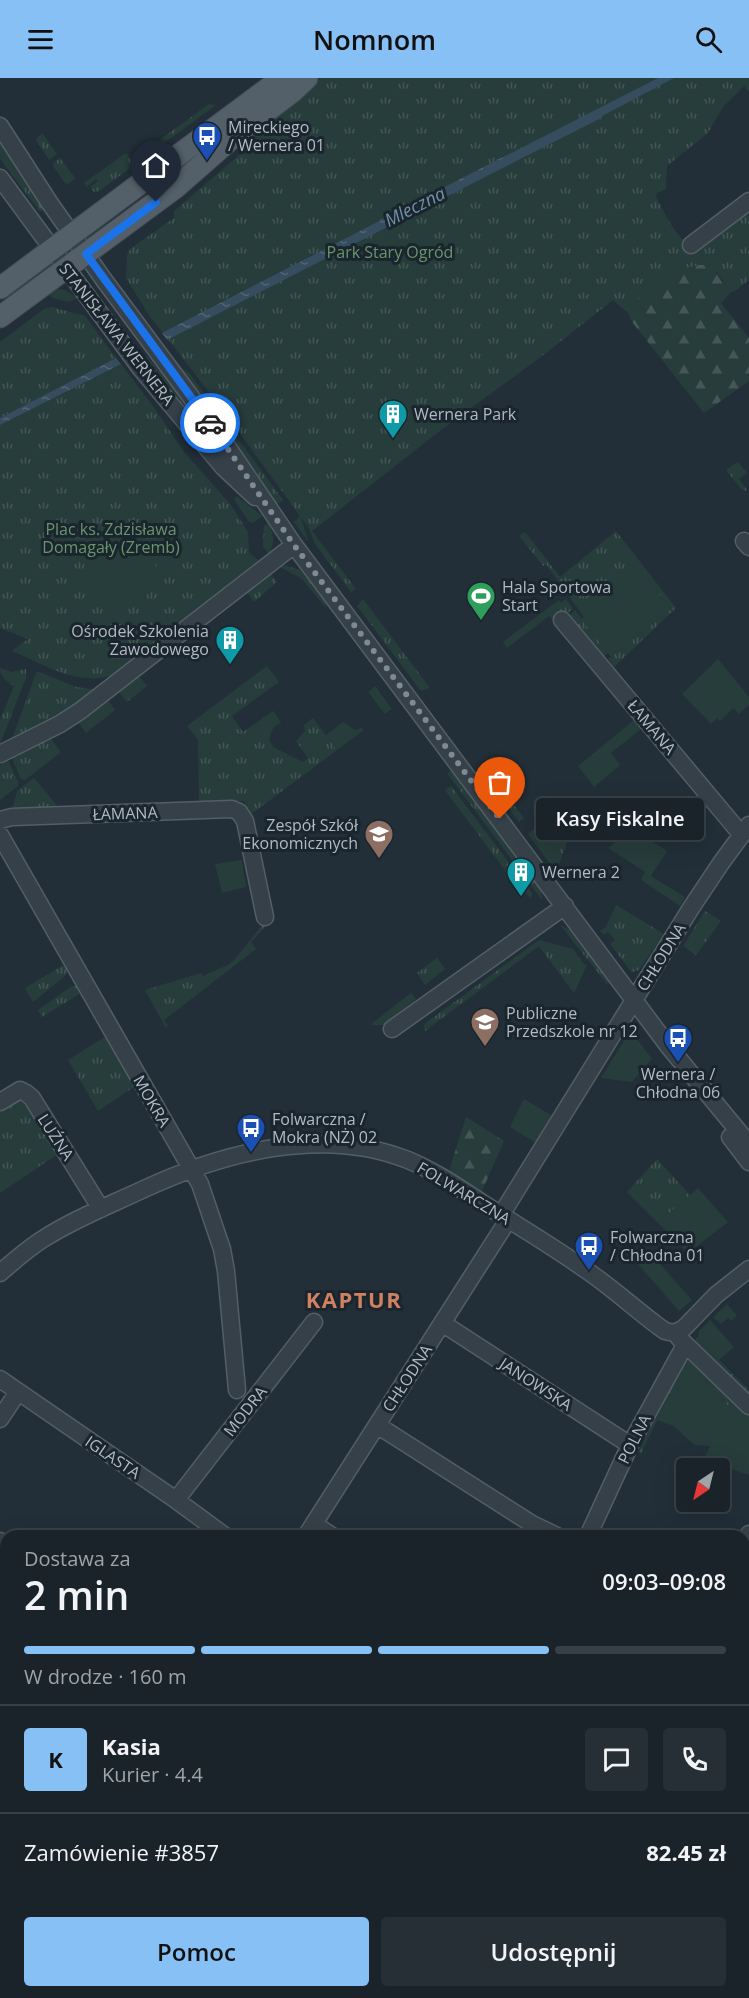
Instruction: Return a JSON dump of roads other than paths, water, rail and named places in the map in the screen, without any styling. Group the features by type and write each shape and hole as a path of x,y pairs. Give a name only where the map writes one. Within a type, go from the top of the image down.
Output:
{"main road":[{"path":"0,288 282,78"},
{"path":"0,317 175,188 240,131 307,78"}],"street":[{"name":"STANISŁAWA WERNERA","path":"0,126 86,254 220,436 294,545 669,1047 749,1144"},
{"name":"STANISŁAWA WERNERA","path":"0,178 141,369 223,467 267,507"},
{"path":"691,245 749,201"},
{"path":"0,754 60,724 80,711 294,545"},
{"name":"ŁAMANA","path":"562,620 745,829"},
{"name":"ŁAMANA","path":"0,820 232,808 239,812 245,821 265,917"},
{"name":"CHŁODNA","path":"310,1530 442,1323 691,908 745,829"},
{"name":"MOKRA","path":"0,835 200,1184 222,1249 237,1390"},
{"path":"392,1029 565,906"},
{"name":"STANISŁAWA WERNERA","path":"669,1047 692,1085 749,1162"},
{"name":"LUŹNA","path":"0,1102 20,1090 32,1098 101,1209"},
{"name":"FOLWARCZNA","path":"0,1274 43,1239 101,1209 191,1169 242,1155 280,1148 321,1144 346,1145 387,1153 411,1161 505,1217 589,1272 658,1326 680,1339 749,1406"},
{"name":"POLNA","path":"591,1530 683,1329 716,1295 749,1269"},
{"name":"MODRA","path":"176,1500 314,1322"},
{"name":"JANOWSKA","path":"442,1323 630,1445"},
{"name":"IGLASTA","path":"0,1379 217,1530"},
{"path":"0,1419 18,1392"},
{"path":"377,1425 544,1530"}],"water":[{"path":"658,78 674,78 602,116 601,120 434,203 429,195"},
{"name":"Mleczna","path":"424,198 428,206 167,340 162,333"},
{"path":"116,358 121,364 0,425 0,418"}],"place":[{"name":"Mireckiego / Wernera 01","path":"207,162"},
{"name":"Wernera Park","path":"393,440"},
{"name":"Hala Sportowa Start","path":"481,622"},
{"name":"Ośrodek Szkolenia Zawodowego","path":"230,666"},
{"name":"Kasy Fiskalne","path":"500,819"},
{"name":"Zespół Szkół Ekonomicznych","path":"379,860"},
{"name":"Wernera 2","path":"521,898"},
{"name":"Publiczne Przedszkole nr 12","path":"485,1048"},
{"name":"Wernera / Chłodna 06","path":"678,1064"},
{"name":"Folwarczna / Mokra (NŻ) 02","path":"251,1154"},
{"name":"Folwarczna / Chłodna 01","path":"589,1272"}],"district":[{"name":"KAPTUR","path":"354,1300"}],"park label":[{"name":"Park Stary Ogród","path":"390,252"},
{"name":"Plac ks. Zdzisława Domagały (Zremb)","path":"111,538"}]}
